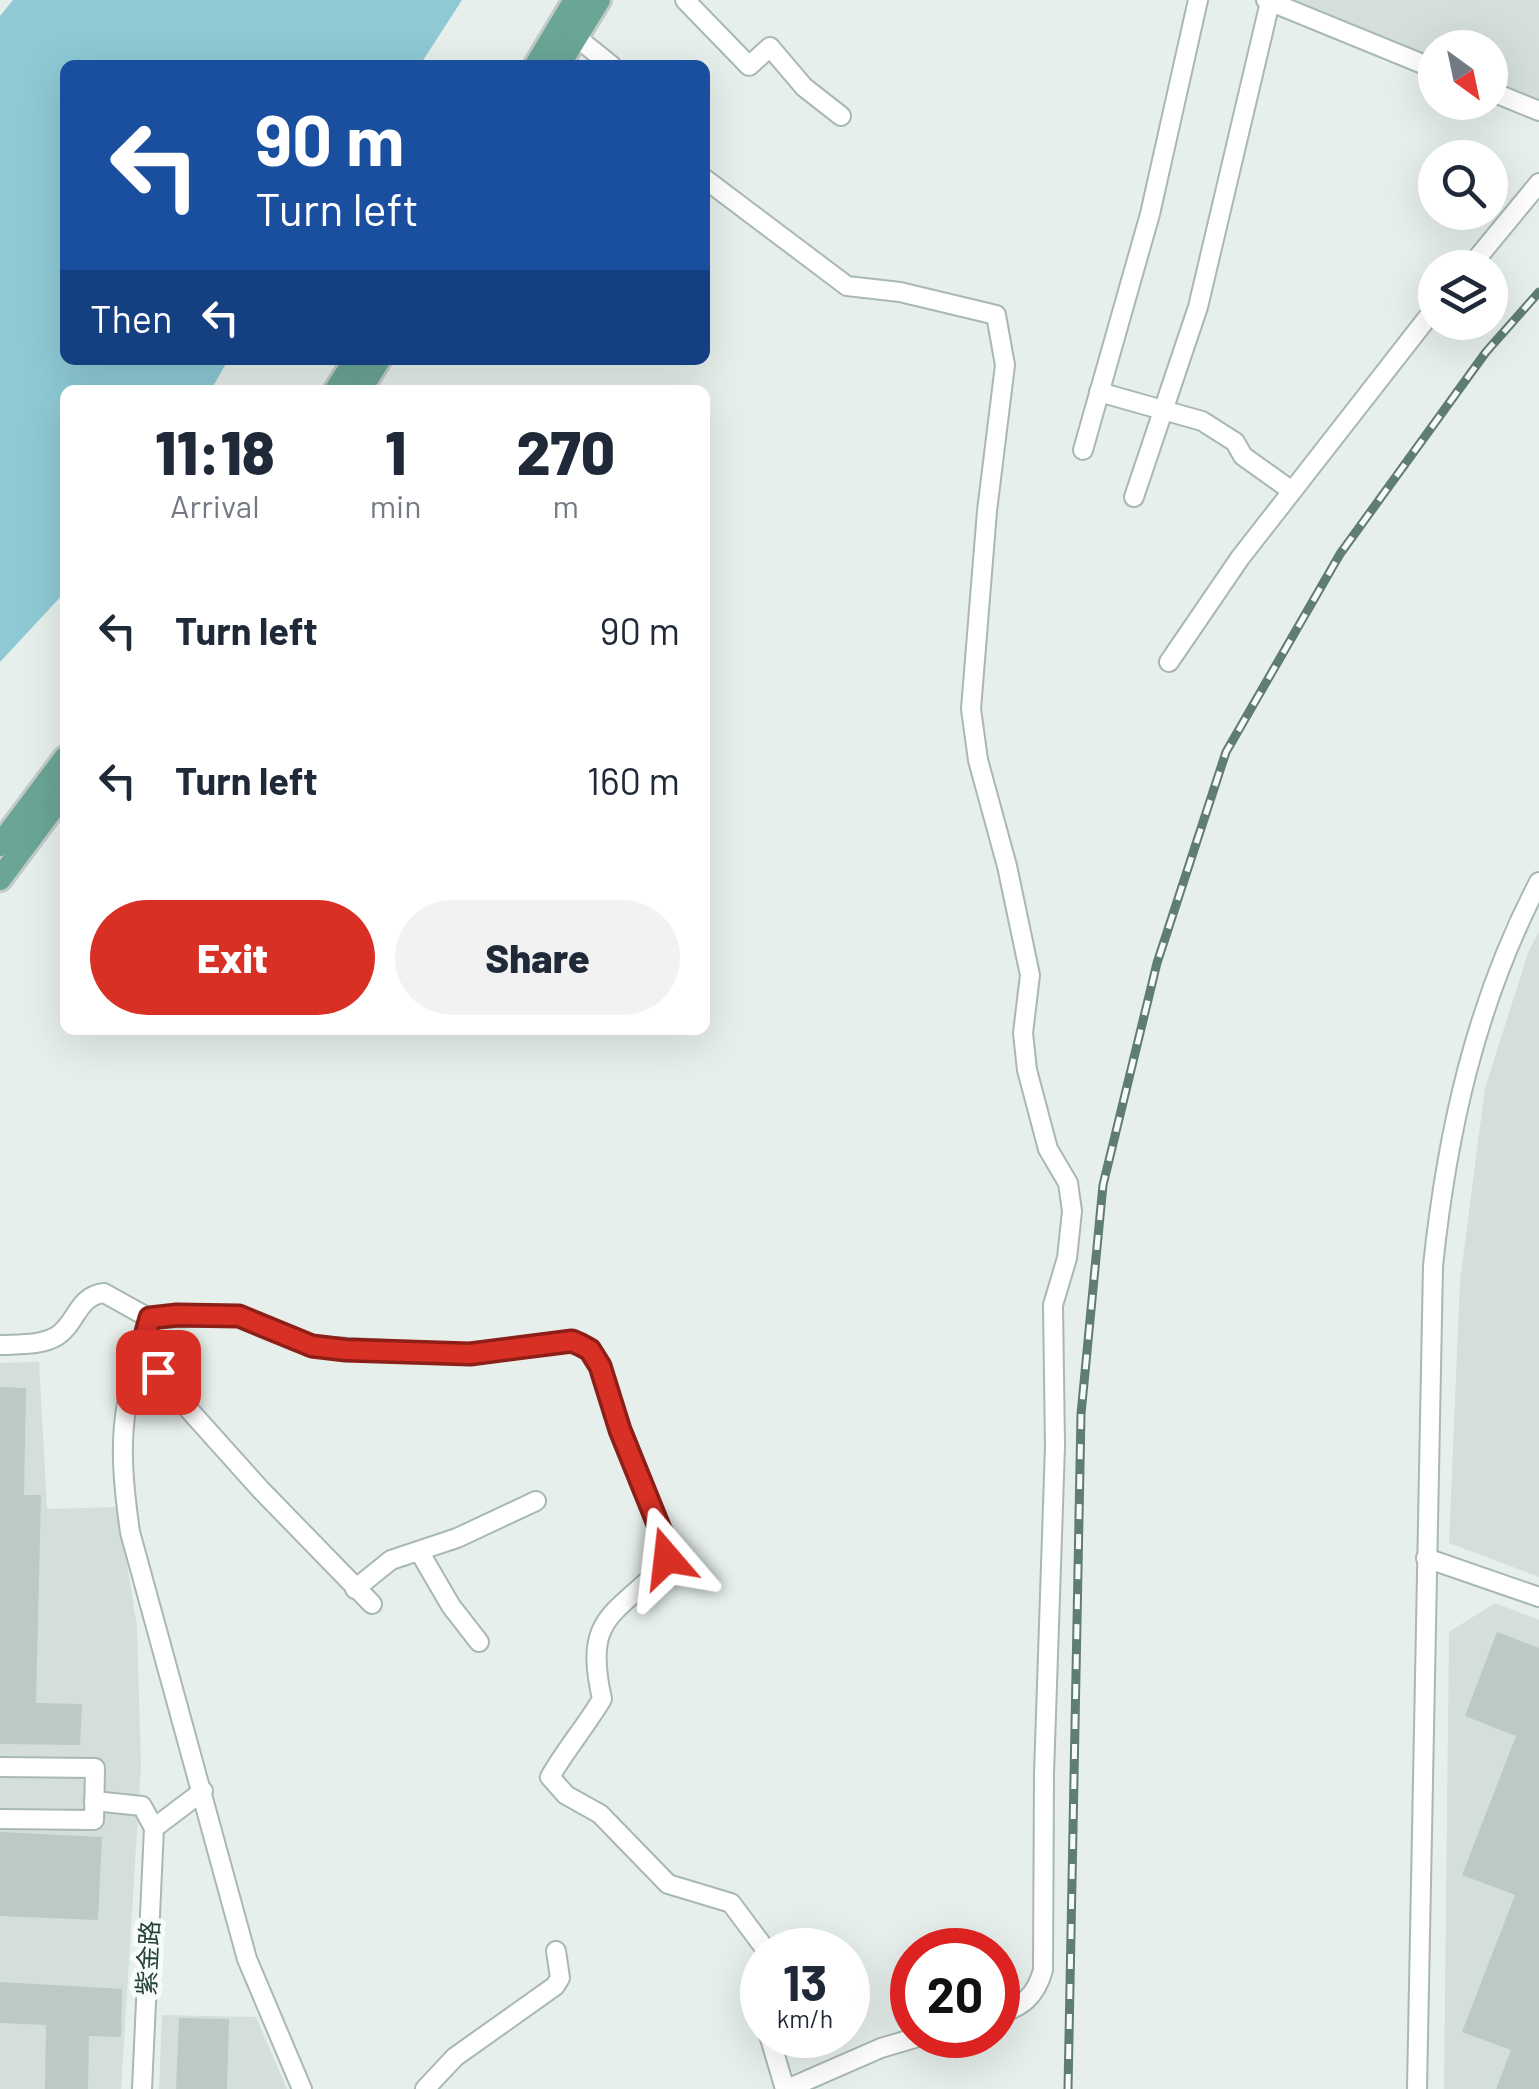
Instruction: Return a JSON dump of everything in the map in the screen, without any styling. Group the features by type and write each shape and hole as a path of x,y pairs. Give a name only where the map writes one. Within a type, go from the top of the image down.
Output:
{"main road":[{"path":"539,60 575,0"},
{"path":"562,60 599,0"},
{"path":"0,845 60,765"},
{"path":"0,880 60,799"}],"street":[{"path":"685,0 749,66 770,47 804,87 841,116"},
{"path":"1083,450 1150,214 1198,0"},
{"path":"1134,497 1198,307 1268,1 1418,61"},
{"path":"576,36 605,60"},
{"path":"1508,98 1539,110"},
{"path":"710,183 847,286 900,292 996,314 1004,365 986,512 971,710 978,760 1007,866 1030,976 1023,1033 1027,1070 1048,1149 1068,1182 1072,1211 1067,1258 1053,1305 1055,1446 1044,1774 1043,1970 1038,1987 1020,2004"},
{"path":"1484,250 1539,183"},
{"path":"1169,662 1240,558 1418,330"},
{"path":"1099,392 1202,420 1235,442 1243,456 1292,491"},
{"path":"1417,2089 1434,1250 1447,1158 1473,1044 1504,958 1539,882"},
{"path":"0,1345 48,1340 66,1328 85,1300 98,1293 115,1296 150,1318 239,1316 312,1346 346,1350 470,1354 572,1341 590,1350 600,1366 620,1430 664,1539 667,1558 663,1568 604,1622 596,1650 602,1699 550,1777 566,1795 600,1814 668,1884 730,1902 750,1928"},
{"path":"150,1318 126,1406 126,1506 130,1532 247,1960 302,2089"},
{"path":"141,1350 186,1407 372,1604"},
{"path":"355,1589 391,1560 457,1538 536,1501"},
{"path":"419,1551 452,1606 480,1642"},
{"path":"1426,1558 1539,1597"},
{"path":"0,1767 95,1768 94,1820 0,1819"},
{"path":"94,1801 142,1806 154,1828 203,1790"},
{"name":"紫金路","path":"142,2089 154,1828"},
{"path":"425,2089 455,2056 555,1986 560,1978 556,1951"},
{"path":"776,2058 786,2089 890,2045"}],"shaded area":[{"path":"1291,0 1539,0 1539,99 1508,87 1508,30 1418,30 1418,51"},
{"path":"1539,932 1539,1577 1449,1543 1460,1281 1485,1088 1529,950"},
{"path":"39,1362 47,1509 118,1507 137,1627 141,1767 121,2089 0,2089 0,1363"},
{"path":"1495,1603 1539,1620 1539,2089 1444,2089 1449,1632"},
{"path":"162,2015 256,2017 287,2089 159,2089"}],"water":[{"path":"13,0 462,0 423,60 60,60 60,365 225,365 214,385 60,385 60,597 0,662 0,16"}],"building":[{"path":"0,1387 26,1388 24,1495 41,1495 36,1703 82,1704 80,1745 0,1744"},
{"path":"1497,1632 1539,1648 1539,2089 1496,2089 1511,2050 1462,2032 1515,1895 1462,1875 1516,1736 1465,1716"},
{"path":"0,1832 102,1837 98,1920 0,1916"},
{"path":"0,1982 122,1989 121,2037 89,2036 88,2089 45,2089 46,2025 0,2023"},
{"path":"179,2018 229,2019 227,2089 176,2089"}],"railway":[{"path":"1068,2089 1081,1414 1103,1185 1157,963 1226,752 1340,554 1486,352 1539,292"}],"route":[{"path":"158,1372 141,1350 150,1318 177,1315 239,1316 312,1346 346,1350 470,1354 572,1341 590,1350 600,1366 620,1430 664,1539 667,1558"}]}
